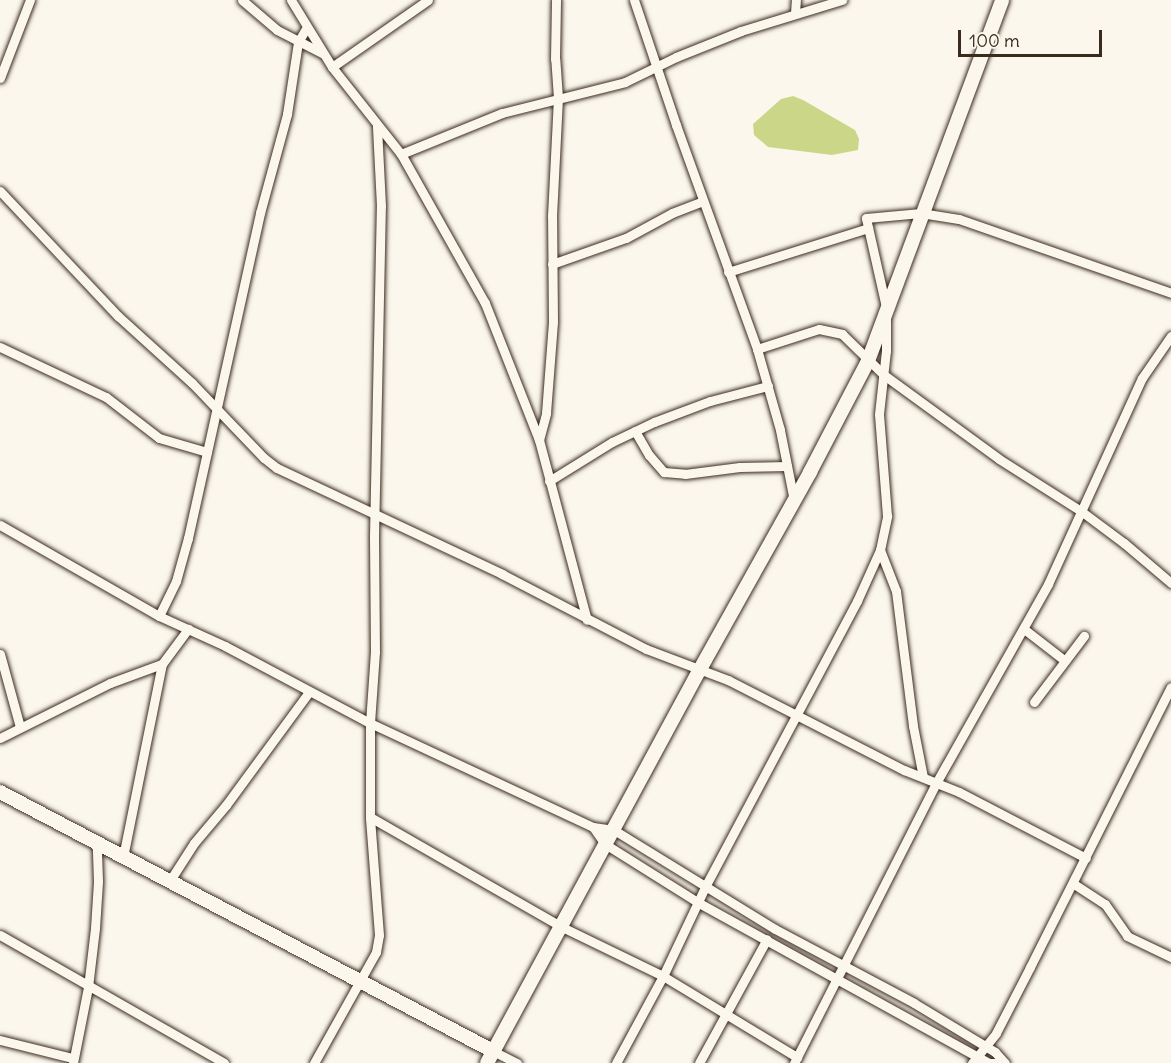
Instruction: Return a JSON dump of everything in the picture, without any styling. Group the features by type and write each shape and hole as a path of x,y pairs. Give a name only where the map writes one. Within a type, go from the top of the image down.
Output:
{"main road":[{"path":"0,792 358,982 490,1057 868,361 1000,1"}],"street":[{"path":"0,78 30,0"},
{"path":"242,0 277,30 322,52"},
{"path":"291,0 332,67 401,154 482,297 539,440 587,620"},
{"path":"332,67 428,0"},
{"path":"539,440 546,413 551,357 558,98 555,59 556,0"},
{"path":"634,0 757,349 768,386 794,501"},
{"path":"795,13 796,0"},
{"path":"401,154 502,113 625,82 700,47 795,13 842,0"},
{"path":"159,615 176,581 183,557 260,213 286,114 298,42 308,27"},
{"path":"314,1063 376,952 379,935 370,818 370,723 375,652 375,513 381,206 377,126"},
{"path":"0,191 118,316 277,468 502,574 646,649 699,671 717,675 923,777 959,792 1086,858"},
{"path":"552,264 626,238 672,213 703,201"},
{"path":"616,1063 663,976 705,887 857,602 880,550 887,516 879,414 884,375 886,307 866,218 921,213 959,219 1171,293"},
{"path":"728,272 868,228"},
{"path":"757,349 819,329 842,334 884,375 999,459 1082,512 1124,543 1171,583"},
{"path":"370,818 560,926 663,976 795,1060 838,980 936,783 1024,629 1082,512 1142,378 1171,336"},
{"path":"0,347 106,397 159,438 207,452"},
{"path":"549,481 612,442 635,431 710,401 768,386"},
{"path":"635,431 649,455 664,472 685,474 740,467 787,466"},
{"path":"0,525 159,615 281,675 370,723 593,827 614,830 775,929 914,1003 995,1052 1005,1063"},
{"path":"880,550 896,591 913,726 923,777"},
{"path":"123,858 162,663 188,629"},
{"path":"1024,629 1064,660"},
{"path":"1034,702 1084,636"},
{"path":"0,654 20,726"},
{"path":"0,738 110,683 162,663"},
{"path":"974,1059 996,1033 1074,884 1171,687"},
{"path":"170,882 194,843 226,805 309,692"},
{"path":"593,827 605,844 699,903 767,939 974,1059 989,1063 1005,1063"},
{"path":"0,1040 73,1061 88,987 98,881 97,843"},
{"path":"1074,884 1105,904 1127,936 1171,957"},
{"path":"0,935 225,1063"},
{"path":"699,1063 767,939"},
{"path":"989,1063 995,1052 996,1033"},
{"path":"490,1057 517,1063"}],"green space":[{"path":"793,96 855,130 859,139 858,150 832,155 768,147 754,135 753,124 781,99"}]}
